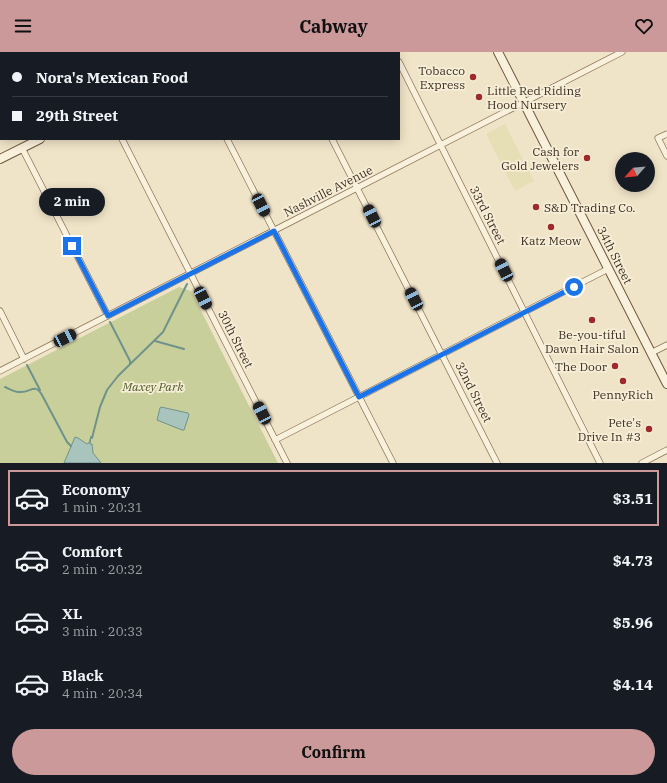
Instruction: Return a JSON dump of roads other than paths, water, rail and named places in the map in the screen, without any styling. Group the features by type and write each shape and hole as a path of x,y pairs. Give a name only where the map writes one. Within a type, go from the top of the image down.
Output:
{"main road":[{"name":"34th Street","path":"498,52 667,384"},
{"path":"0,159 38,140"}],"street":[{"name":"Nashville Avenue","path":"0,371 524,103 609,55 622,52"},
{"name":"33rd Street","path":"400,64 600,463"},
{"path":"667,134 658,138 667,156"},
{"name":"30th Street","path":"123,140 287,463"},
{"path":"228,140 393,463"},
{"name":"32nd Street","path":"333,140 497,463"},
{"path":"22,148 108,316"},
{"path":"275,440 608,269"},
{"path":"0,311 24,359"},
{"path":"651,353 667,344"},
{"path":"642,463 667,450"}],"water":[{"path":"161,407 188,413 189,415 184,430 157,420"},
{"path":"91,436 90,444 92,444 93,453 101,463 64,463 75,437 87,444 89,443"}],"waterway":[{"path":"92,438 100,407 107,390 118,376 163,332 187,284"},
{"path":"110,322 130,361 130,364"},
{"path":"155,341 184,349"},
{"path":"27,365 40,390"},
{"path":"5,387 17,392 37,389 42,395 67,442 71,446"}],"place":[{"name":"Tobacco Express","path":"473,77"},
{"name":"Little Red Riding Hood Nursery","path":"479,97"},
{"name":"Cash for Gold Jewelers","path":"587,158"},
{"name":"S&D Trading Co.","path":"536,207"},
{"name":"Katz Meow","path":"551,227"},
{"name":"Be-you-tiful Dawn Hair Salon","path":"592,320"},
{"name":"The Door","path":"615,366"},
{"name":"PennyRich","path":"623,381"},
{"name":"Pete's Drive In #3","path":"649,429"}],"park label":[{"name":"Maxey Park","path":"153,386"}]}
